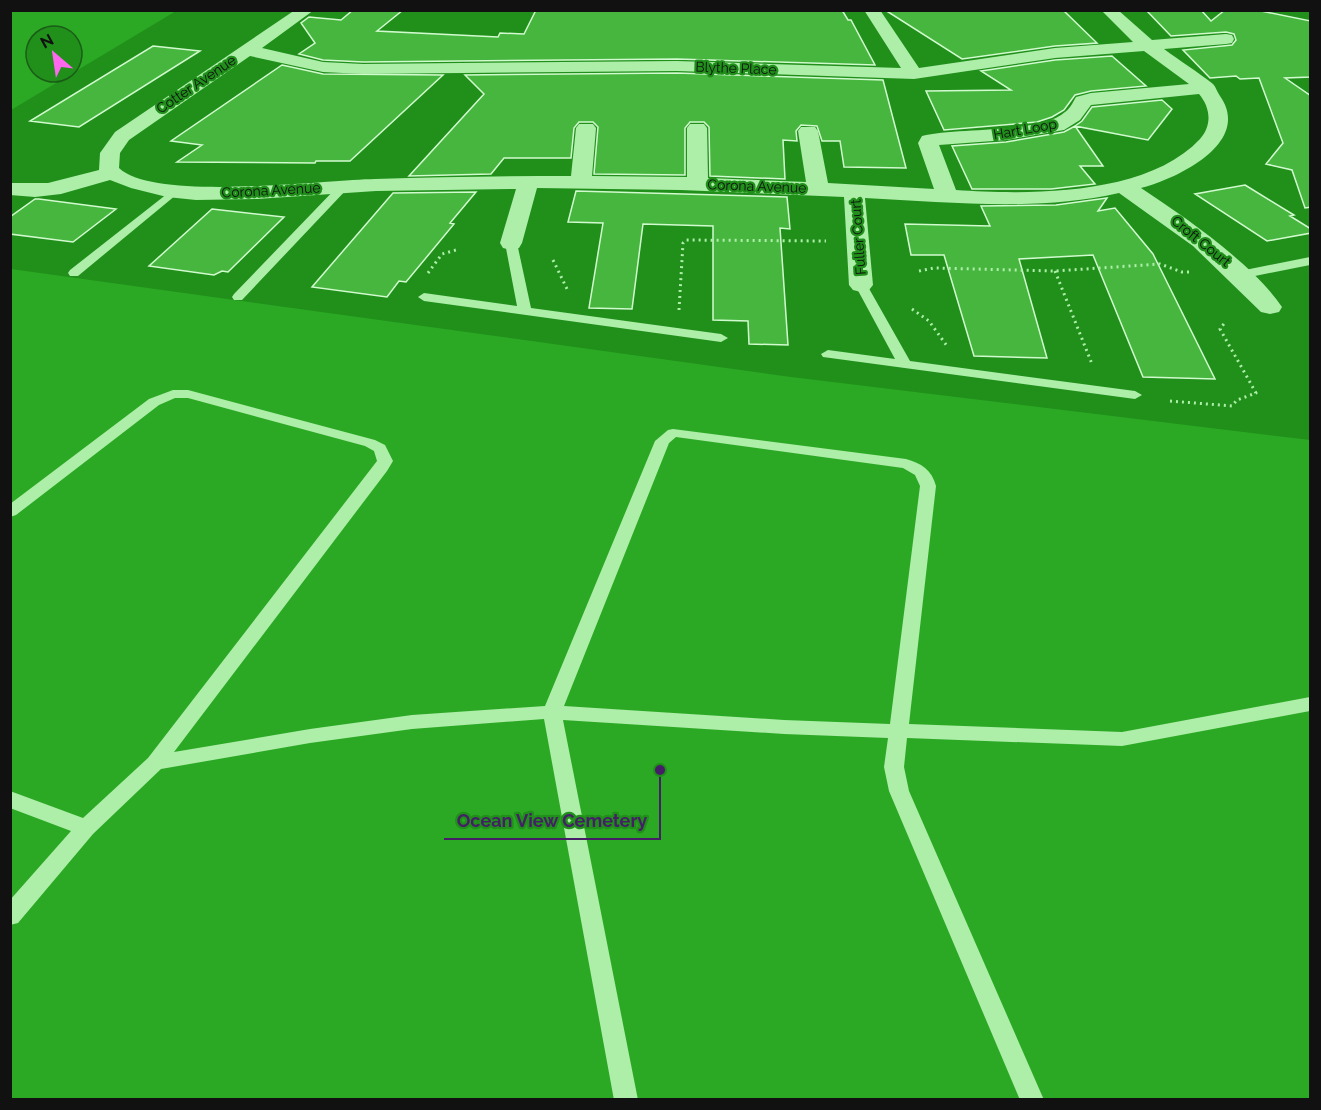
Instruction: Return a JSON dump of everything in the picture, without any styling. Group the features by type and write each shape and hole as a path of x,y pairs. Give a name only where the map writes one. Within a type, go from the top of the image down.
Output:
{"street":[{"name":"Cotter Avenue","path":"110,173 108,166 112,147 122,136 306,10"},
{"path":"872,10 914,74"},
{"name":"Corona Avenue","path":"110,173 127,181 171,193 222,193 344,186 581,182 698,183 1015,199 1086,193 1123,186 1171,171 1193,159 1208,145 1216,132 1219,119 1216,104 1206,88 1119,23 1109,10"},
{"name":"Blythe Place","path":"247,50 322,67 391,70 677,66 914,74 1055,53 1226,39"},
{"name":"Hart Loop","path":"947,196 928,143 929,140 1006,134 1057,126 1073,116 1083,101 1092,99 1206,88"},
{"path":"581,182 586,128"},
{"path":"697,128 698,183"},
{"path":"808,131 818,188"},
{"path":"10,189 37,190 70,185 110,173"},
{"path":"512,243 528,182"},
{"name":"Croft Court","path":"1123,186 1201,239 1270,307"},
{"name":"Fuller Court","path":"854,190 861,285"}],"lane":[{"path":"238,297 344,186"},
{"path":"74,273 171,193"},
{"path":"512,243 525,312"},
{"path":"1240,275 1311,261"},
{"path":"861,285 905,364"},
{"path":"424,297 721,338"},
{"path":"828,354 1136,395"},
{"path":"10,512 154,402 173,394 188,394 370,443 380,448 386,461 155,763 86,828 10,916"},
{"path":"626,1100 552,712 662,441 673,433 682,432 906,464 922,473 928,486 894,767 899,791 1032,1100"},
{"path":"155,763 310,736 390,725 552,712 784,727 1122,739 1311,704"},
{"path":"10,799 86,828"}],"path":[{"path":"679,320 683,243 686,240 832,241"},
{"path":"425,278 442,254 456,250"},
{"path":"553,260 571,297"},
{"path":"920,271 934,268 1055,271 1160,264 1180,273 1193,272"},
{"path":"1055,271 1096,373"},
{"path":"912,309 929,321 950,349"},
{"path":"1170,401 1232,406 1237,400 1256,393 1220,329 1226,321"}],"green space":[{"path":"11,10 176,10 84,66 84,24 24,24 24,84 54,84 11,110"},
{"path":"11,269 791,377 1310,440 1310,1099 11,1100"}],"building":[{"path":"353,10 403,10 377,31 498,37 500,33 524,34 536,10 842,10 848,20 851,20 875,65 677,59 363,62 323,60 299,54 315,43 301,23 309,17 341,20"},
{"path":"885,10 1064,11 1097,43 1055,46 962,59"},
{"path":"1146,10 1201,10 1211,21 1225,10 1256,10 1311,21 1311,77 1285,78 1311,96 1311,207 1305,208 1292,170 1266,164 1283,143 1259,78 1240,79 1236,76 1210,78 1183,50 1232,45 1236,40 1234,34 1226,32 1171,36"},
{"path":"153,46 200,51 79,127 30,121"},
{"path":"1112,56 1146,86 1091,91 1075,95 1064,110 1037,122 944,130 926,91 1011,90 981,71 1055,60"},
{"path":"282,65 323,74 443,75 350,161 177,162 202,145 171,141"},
{"path":"677,73 883,80 906,168 844,167 840,141 822,141 817,126 801,125 796,131 797,141 783,140 785,179 710,176 709,127 704,122 690,122 685,128 685,175 594,174 598,127 593,122 579,122 574,128 571,158 504,158 491,174 409,176 484,94 465,75"},
{"path":"1162,100 1172,109 1148,140 1075,126 1082,121 1092,107"},
{"path":"1075,126 1103,166 1080,166 1095,184 1051,189 972,189 952,146 1006,142 1064,132"},
{"path":"1245,185 1294,215 1290,216 1311,229 1311,233 1267,241 1195,194"},
{"path":"576,191 787,197 790,229 780,228 788,345 749,344 748,321 713,320 713,226 643,224 632,309 589,308 603,223 568,222"},
{"path":"476,192 450,223 454,224 406,282 399,281 387,297 312,287 393,193"},
{"path":"1107,198 1098,211 1115,208 1153,254 1215,379 1143,377 1093,255 1019,259 1047,358 974,356 944,255 911,255 905,224 990,226 981,206 1056,205"},
{"path":"35,199 116,209 73,242 10,234 10,217"},
{"path":"212,209 284,217 228,272 222,271 214,275 149,266"}],"place":[{"name":"Ocean View Cemetery","path":"660,770"}]}
